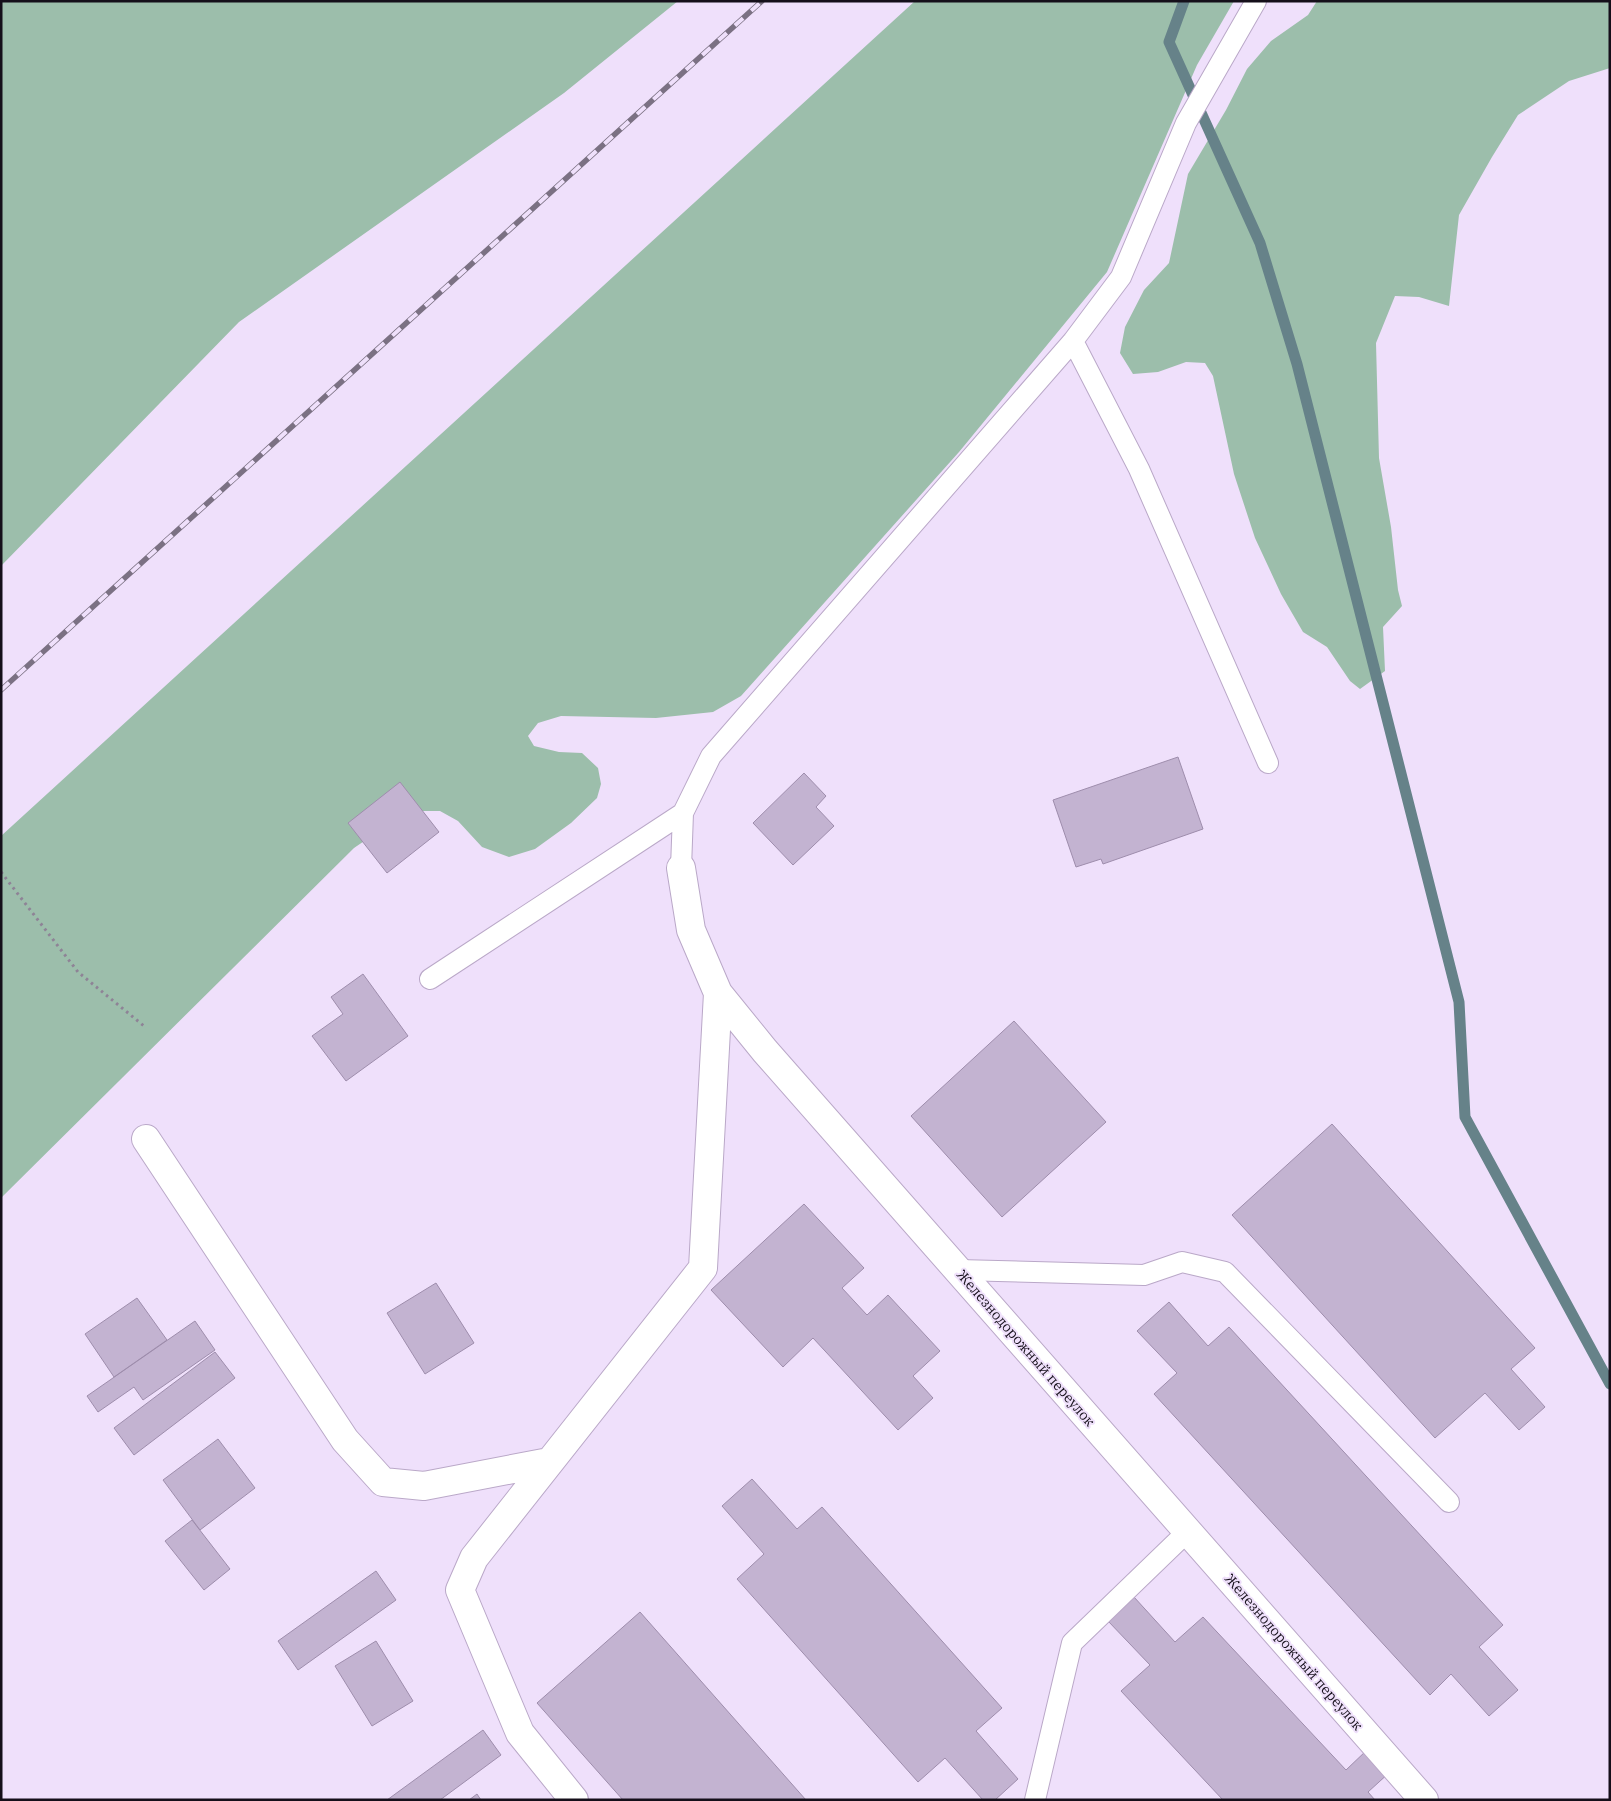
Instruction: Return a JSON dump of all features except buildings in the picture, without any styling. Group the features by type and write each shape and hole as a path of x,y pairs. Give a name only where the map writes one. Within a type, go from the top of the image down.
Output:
{"street":[{"name":"Железнодорожный переулок","path":"680,868 691,930 718,993 765,1051 1424,1800"},
{"path":"574,1800 520,1733 460,1590 474,1558 703,1268 718,993"},
{"path":"146,1139 345,1440 383,1482 424,1486 549,1462"}],"lane":[{"path":"680,868 683,813 711,756 1073,341 1121,277 1186,123 1256,1"},
{"path":"1073,341 1139,469 1268,763"},
{"path":"430,979 683,813"},
{"path":"958,1270 1144,1275 1182,1262 1225,1272 1449,1502"},
{"path":"1035,1800 1072,1642 1188,1531"}],"path":[{"path":"1,872 78,972 144,1026"}],"green space":[{"path":"1,1 678,1 564,93 239,322 1,566"},
{"path":"915,1 1234,1 1197,65 1107,272 959,452 741,696 713,712 656,718 561,716 538,723 528,736 534,746 559,752 582,753 598,768 601,784 597,798 571,823 535,849 509,857 482,847 458,821 440,811 421,811 398,818 354,848 1,1198 1,836"},
{"path":"1317,1 1610,1 1610,68 1569,81 1518,115 1459,215 1449,306 1419,297 1395,296 1376,343 1379,458 1402,606 1383,627 1385,671 1360,689 1350,681 1327,647 1303,632 1281,594 1255,538 1234,474 1213,376 1205,363 1186,362 1158,372 1133,374 1120,353 1125,327 1144,290 1169,263 1188,174 1226,110 1247,69 1271,41 1308,15"}],"waterway":[{"path":"1184,1 1169,42 1260,243 1297,364 1459,1002 1465,1117 1610,1384"}],"railway":[{"path":"1,690 762,1"}]}
